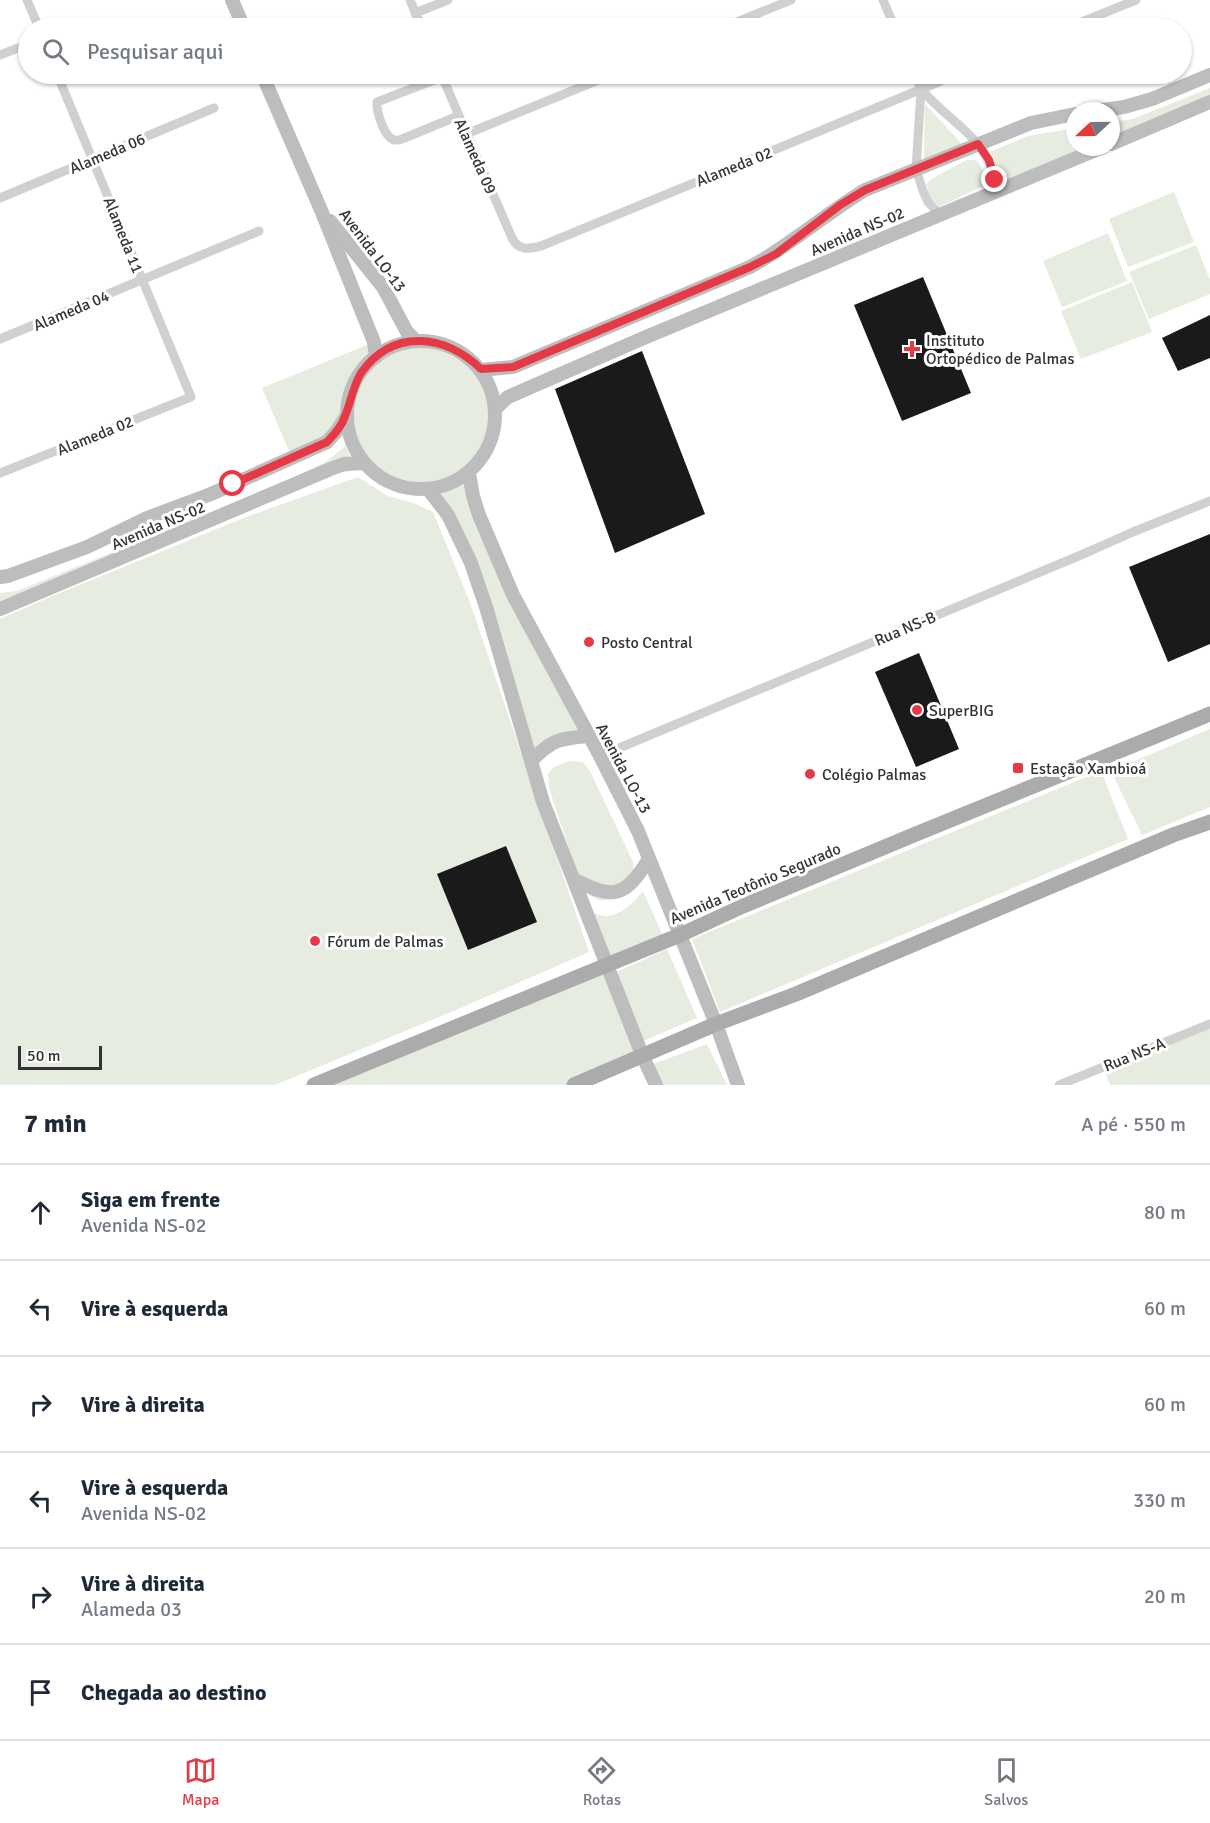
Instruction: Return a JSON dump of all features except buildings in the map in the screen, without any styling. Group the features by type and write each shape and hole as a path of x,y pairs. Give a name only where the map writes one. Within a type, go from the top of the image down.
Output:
{"main road":[{"name":"Avenida Teotônio Segurado","path":"314,1085 680,935 883,847 1210,714"},
{"path":"574,1085 1165,838 1210,822"}],"street":[{"path":"27,0 35,18"},
{"path":"232,0 240,18"},
{"path":"410,0 417,18"},
{"path":"415,13 448,0"},
{"path":"747,18 791,0"},
{"path":"883,0 891,18"},
{"path":"1092,18 1136,0"},
{"path":"0,55 18,48"},
{"path":"1192,82 1210,75"},
{"name":"Alameda 11","path":"61,84 191,397"},
{"name":"Avenida LO-13","path":"266,84 321,210 374,342 376,357"},
{"path":"420,84 377,102 380,119 392,139 402,139 458,116"},
{"name":"Alameda 09","path":"445,84 512,238"},
{"path":"466,134 588,84"},
{"path":"919,84 921,89 978,144 993,169 995,193"},
{"name":"Alameda 02","path":"512,238 515,245 522,249 541,246 933,84"},
{"path":"1120,108 1152,99 1188,84"},
{"path":"921,89 916,169 928,202 940,215"},
{"path":"1120,140 1210,102"},
{"name":"Alameda 06","path":"0,198 214,108"},
{"name":"Avenida NS-02","path":"481,369 513,367 750,267 776,254 840,205 865,190 1031,123 1066,116"},
{"name":"Avenida NS-02","path":"495,409 508,397 645,337 1082,156"},
{"name":"Avenida LO-13","path":"321,210 383,286 407,332 416,341"},
{"name":"Alameda 04","path":"0,339 260,231"},
{"path":"416,341 440,343 470,358 481,369 495,409 495,432 490,445 469,472 458,479 428,489 413,489 391,483 378,476 363,463 347,433 345,418 361,374 376,357 395,346 416,341"},
{"name":"Alameda 02","path":"0,473 191,397"},
{"name":"Avenida NS-02","path":"0,577 87,547 147,518 211,495 327,442 345,418"},
{"name":"Avenida NS-02","path":"0,609 333,468 344,464 363,463"},
{"name":"Avenida LO-13","path":"469,472 479,515 513,595 638,831 716,1024 738,1085"},
{"path":"428,489 448,515 471,563 543,801 656,1085"},
{"name":"Rua NS-B","path":"600,756 1210,501"},
{"path":"532,760 547,745 567,738 588,736"},
{"path":"575,880 596,891 612,894 622,890 637,878 649,859"},
{"name":"Rua NS-A","path":"1059,1085 1210,1024"}],"shaded area":[{"path":"1210,88 1210,99 1120,134 1120,121 1133,119"},
{"path":"925,104 962,144 924,159"},
{"path":"1066,130 1067,156 1003,182 990,152 1028,136"},
{"path":"967,160 976,160 981,166 984,172 983,186 939,207 931,199 926,184"},
{"path":"1174,192 1194,242 1128,267 1109,219"},
{"path":"1108,233 1127,281 1062,307 1043,261"},
{"path":"1196,245 1210,280 1210,294 1149,319 1129,272"},
{"path":"1132,282 1152,332 1081,359 1061,311"},
{"path":"374,342 376,357 395,346 440,343 470,358 481,369 495,409 484,455 469,473 483,525 588,736 538,756 512,698 483,586 429,489 391,483 363,463 345,419 336,432 292,458 262,388"},
{"path":"346,446 355,470 320,477 0,607 0,593 17,591 280,484 324,463"},
{"path":"358,477 388,496 433,512 469,600 589,952 275,1085 0,1085 0,619 246,517"},
{"path":"1210,729 1210,807 1142,835 1111,771"},
{"path":"569,761 583,762 590,771 633,862 632,882 625,891 611,899 594,898 581,885 549,788 548,774 554,767"},
{"path":"1101,771 1128,839 720,1012 692,939"},
{"path":"643,891 663,936 611,958 592,912 605,916 623,911"},
{"path":"667,949 697,1018 643,1041 617,972"},
{"path":"607,964 637,1057 573,1085 313,1085"},
{"path":"1210,1024 1210,1085 1110,1085 1103,1067"},
{"path":"707,1044 727,1085 662,1085 653,1064"}],"place":[{"name":"Instituto Ortopédico de Palmas","path":"912,349"},
{"name":"Posto Central","path":"589,642"},
{"name":"SuperBIG","path":"917,710"},
{"name":"Estação Xambioá","path":"1018,768"},
{"name":"Colégio Palmas","path":"810,774"},
{"name":"Fórum de Palmas","path":"315,941"}],"route":[{"path":"233,484 327,442 345,418 361,374 376,357 395,346 410,341 440,343 461,352 481,369 513,367 750,267 776,254 840,205 865,190 978,144 989,160 995,180"}]}
